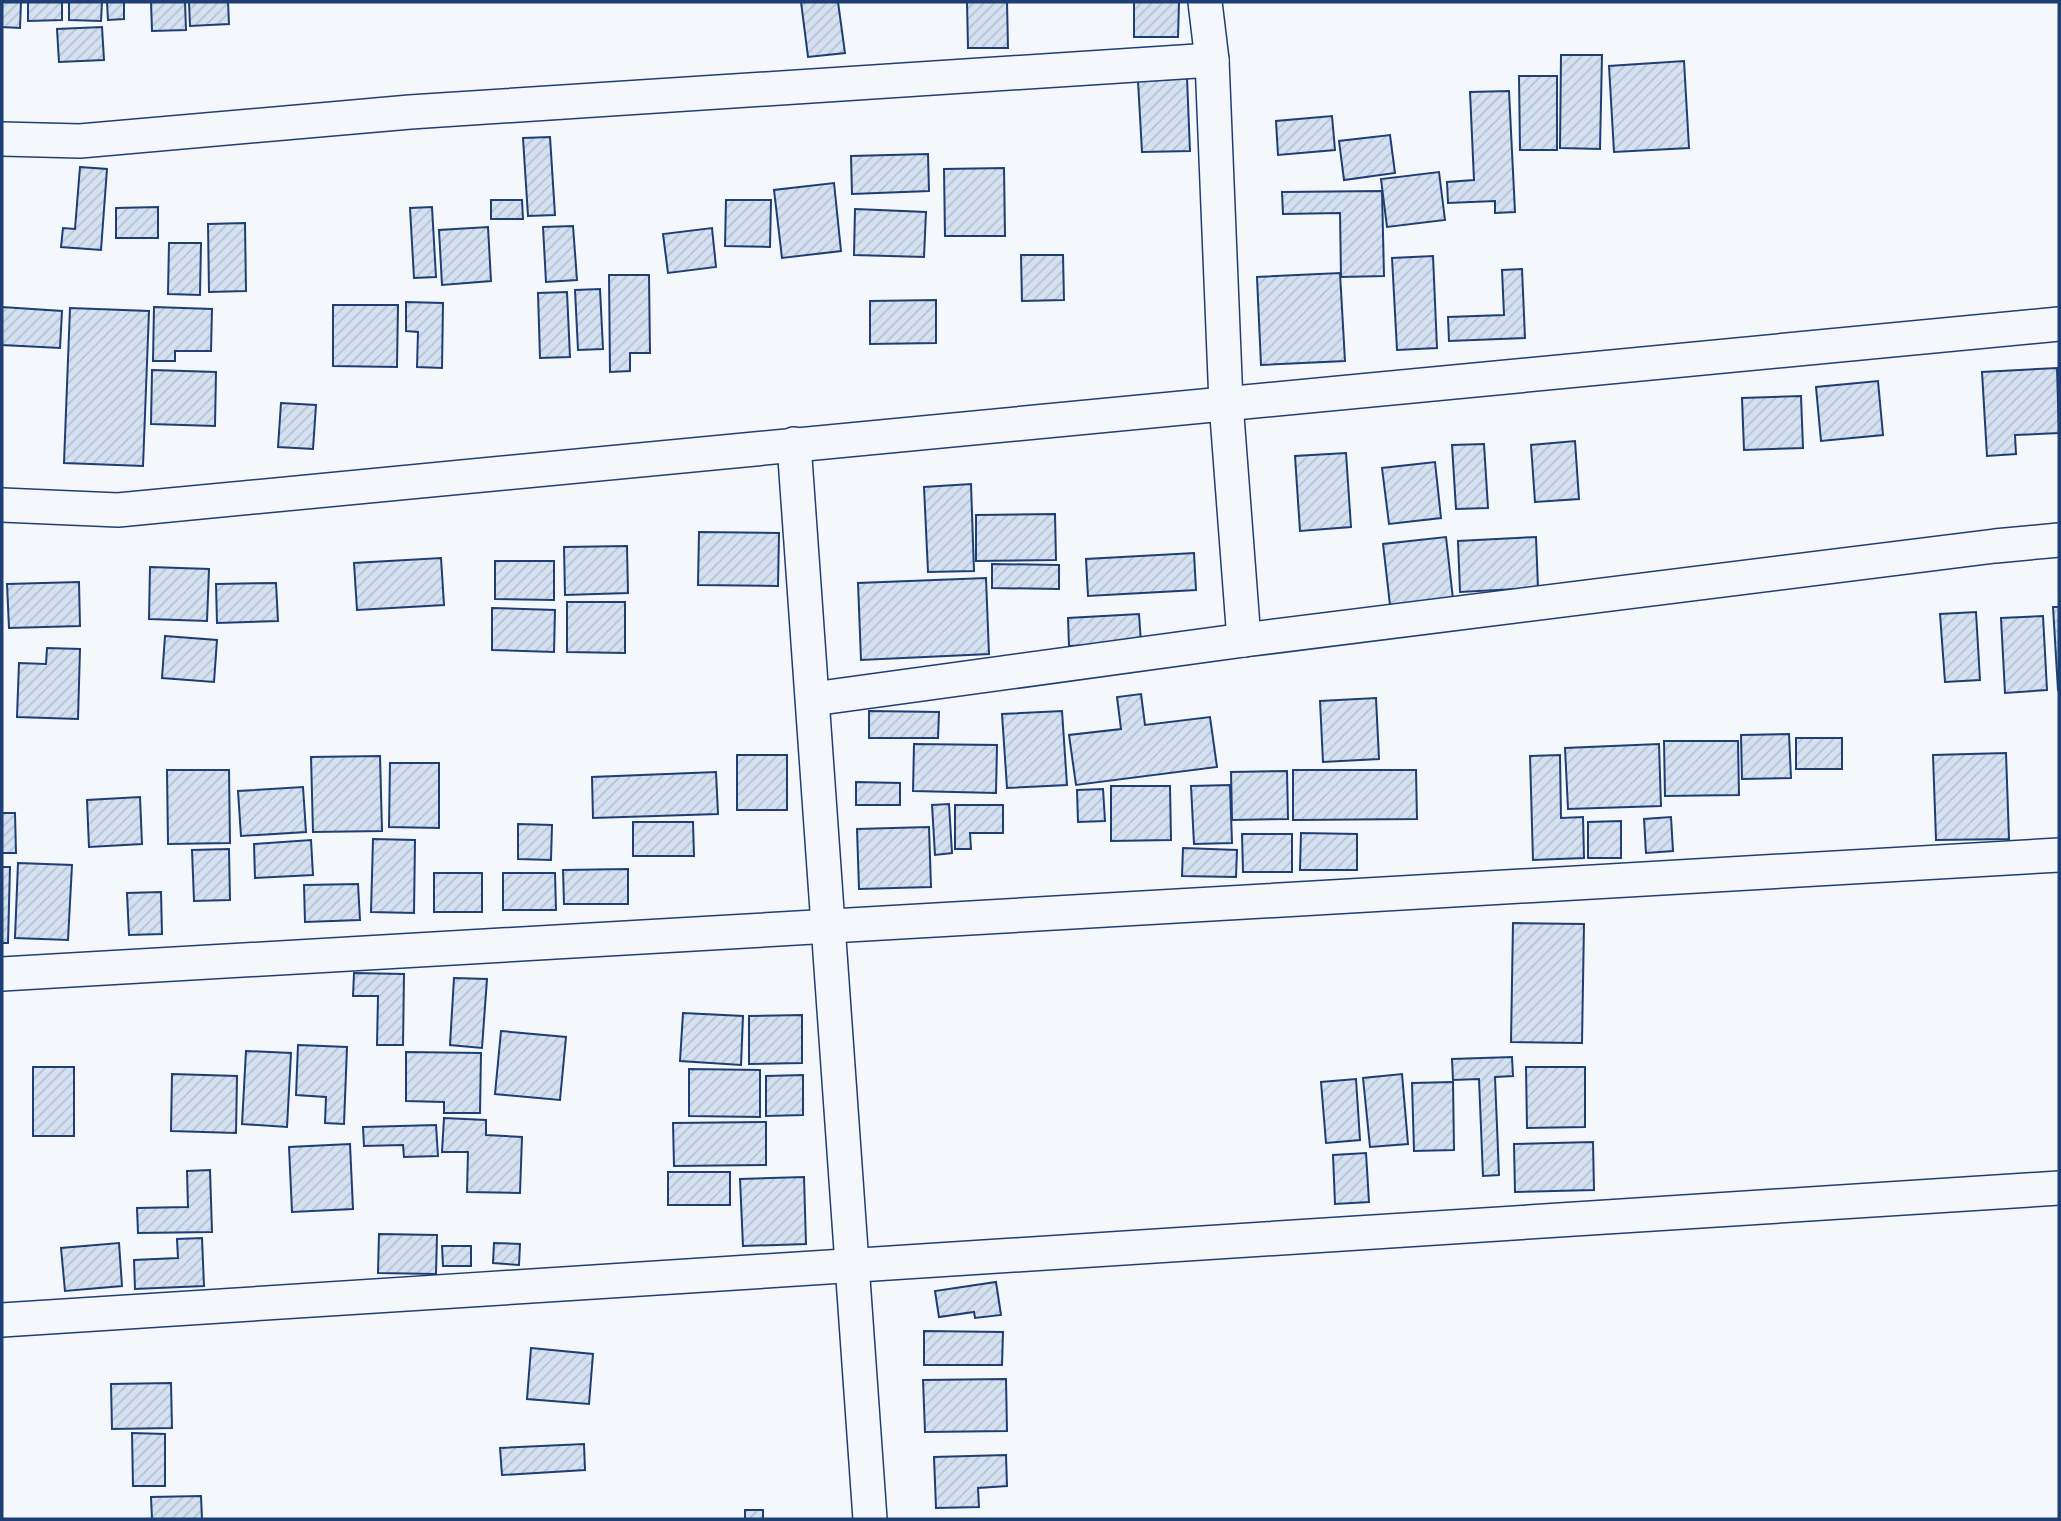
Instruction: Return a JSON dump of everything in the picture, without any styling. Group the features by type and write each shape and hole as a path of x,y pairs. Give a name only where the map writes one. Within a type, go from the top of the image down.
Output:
{"street":[{"path":"1205,2 1212,61 1226,403 1244,640"},
{"path":"2,139 80,141 410,112 1212,61"},
{"path":"2,505 118,510 2059,324"},
{"path":"794,444 870,1519"},
{"path":"813,699 1244,640 1968,549 2059,540"},
{"path":"2,974 2059,855"},
{"path":"2,1320 2059,1188"}],"building":[{"path":"2,2 21,2 20,28 2,27"},
{"path":"28,2 62,2 62,20 28,21"},
{"path":"69,2 102,2 101,21 69,20"},
{"path":"107,2 124,2 124,19 108,20"},
{"path":"151,2 185,2 186,30 152,31"},
{"path":"189,2 228,2 229,24 190,26"},
{"path":"801,2 838,2 845,53 808,57"},
{"path":"967,2 1007,2 1008,48 968,48"},
{"path":"1134,2 1179,2 1178,37 1134,37"},
{"path":"102,27 104,60 59,62 57,29"},
{"path":"1561,55 1602,55 1600,149 1560,148"},
{"path":"1684,61 1689,148 1614,152 1609,66"},
{"path":"1519,76 1557,76 1557,150 1520,150"},
{"path":"1187,78 1190,151 1142,152 1138,81"},
{"path":"1509,91 1515,212 1495,213 1495,201 1448,203 1447,182 1474,180 1470,92"},
{"path":"1332,116 1335,150 1278,155 1276,121"},
{"path":"1390,135 1395,173 1344,180 1339,141"},
{"path":"550,137 555,215 528,216 523,138"},
{"path":"928,154 929,191 852,194 851,156"},
{"path":"80,167 107,169 101,250 61,247 63,228 75,229"},
{"path":"1004,168 1005,236 945,236 944,169"},
{"path":"1439,172 1445,220 1387,227 1381,179"},
{"path":"834,183 841,251 782,258 774,190"},
{"path":"1382,191 1384,276 1341,277 1340,213 1283,214 1282,192"},
{"path":"491,200 522,200 523,219 491,219"},
{"path":"726,200 771,200 770,247 725,246"},
{"path":"158,207 158,238 116,238 116,208"},
{"path":"432,207 436,277 414,278 410,208"},
{"path":"855,209 926,212 924,257 854,255"},
{"path":"245,223 246,291 209,292 208,224"},
{"path":"573,226 577,280 546,282 543,227"},
{"path":"488,227 491,281 442,285 439,230"},
{"path":"712,228 716,267 668,273 663,234"},
{"path":"169,243 201,243 200,295 168,294"},
{"path":"1021,255 1063,255 1064,300 1022,301"},
{"path":"1433,256 1437,348 1397,350 1392,258"},
{"path":"1522,269 1525,338 1449,341 1448,317 1504,315 1502,270"},
{"path":"1340,273 1345,361 1261,365 1257,277"},
{"path":"609,275 649,275 650,353 630,353 630,371 610,372"},
{"path":"600,289 603,349 578,350 575,290"},
{"path":"567,292 570,357 540,358 538,293"},
{"path":"936,300 936,343 870,344 870,301"},
{"path":"406,302 443,303 442,368 417,367 418,332 406,331"},
{"path":"333,305 398,305 397,367 333,366"},
{"path":"2,307 62,311 60,348 2,345"},
{"path":"154,307 212,309 211,351 175,351 175,361 153,361"},
{"path":"70,308 149,311 143,466 64,463"},
{"path":"2057,368 2059,433 2015,435 2016,454 1987,456 1982,372"},
{"path":"152,370 216,372 215,426 151,424"},
{"path":"1878,381 1883,435 1821,441 1816,387"},
{"path":"1801,396 1803,448 1744,450 1742,398"},
{"path":"281,403 316,405 313,449 278,447"},
{"path":"1575,441 1579,499 1535,502 1531,445"},
{"path":"1484,444 1488,508 1456,509 1452,445"},
{"path":"1346,453 1351,527 1300,531 1295,456"},
{"path":"1435,462 1441,518 1389,524 1382,468"},
{"path":"971,484 974,571 928,572 924,487"},
{"path":"1055,514 1056,560 976,561 976,515"},
{"path":"699,532 779,533 778,586 698,585"},
{"path":"1446,537 1453,599 1390,605 1383,544"},
{"path":"1536,537 1538,588 1460,592 1458,541"},
{"path":"627,546 628,593 565,595 564,547"},
{"path":"1194,553 1196,590 1088,596 1086,559"},
{"path":"441,558 444,605 357,610 354,563"},
{"path":"495,561 554,561 554,600 495,599"},
{"path":"992,564 1059,565 1059,589 992,588"},
{"path":"150,567 209,569 207,621 149,619"},
{"path":"986,578 989,654 861,660 858,583"},
{"path":"79,582 80,626 9,628 7,584"},
{"path":"276,583 278,621 217,623 216,584"},
{"path":"567,602 625,602 625,653 567,652"},
{"path":"2053,607 2059,607 2059,690 2058,690"},
{"path":"492,608 555,610 554,652 492,650"},
{"path":"1976,612 1980,680 1945,682 1940,614"},
{"path":"1139,614 1141,643 1069,646 1068,618"},
{"path":"2043,616 2047,690 2005,693 2001,618"},
{"path":"165,636 217,640 214,682 162,678"},
{"path":"47,648 80,649 78,719 17,717 19,663 46,664"},
{"path":"1141,694 1145,725 1210,717 1217,767 1076,785 1069,735 1121,729 1117,697"},
{"path":"1376,698 1379,759 1323,762 1320,701"},
{"path":"869,711 939,712 938,738 869,738"},
{"path":"1062,711 1067,785 1007,788 1002,714"},
{"path":"1789,734 1791,778 1742,779 1741,735"},
{"path":"1796,738 1842,738 1842,769 1796,769"},
{"path":"1664,741 1738,741 1739,795 1665,796"},
{"path":"914,744 997,745 996,793 913,791"},
{"path":"1659,744 1661,806 1568,809 1565,748"},
{"path":"2006,753 2009,839 1936,840 1933,755"},
{"path":"737,755 787,755 787,810 737,810"},
{"path":"1560,755 1561,818 1583,817 1584,858 1533,860 1530,756"},
{"path":"380,756 382,831 313,832 311,757"},
{"path":"390,763 439,763 439,828 389,827"},
{"path":"167,770 229,770 230,843 168,844"},
{"path":"1293,770 1416,770 1417,819 1293,820"},
{"path":"1287,771 1288,819 1232,820 1231,772"},
{"path":"716,772 718,814 593,818 592,777"},
{"path":"856,782 900,783 900,805 856,805"},
{"path":"1230,785 1232,843 1194,844 1191,786"},
{"path":"1111,786 1170,786 1171,840 1111,841"},
{"path":"303,787 306,832 241,836 238,791"},
{"path":"1103,789 1105,821 1078,822 1077,790"},
{"path":"140,797 142,844 89,847 87,800"},
{"path":"949,804 952,853 935,855 932,805"},
{"path":"955,805 1003,805 1003,833 970,833 971,849 955,849"},
{"path":"2,813 15,813 16,853 2,853"},
{"path":"1671,817 1673,851 1646,853 1644,819"},
{"path":"1621,821 1621,858 1588,858 1588,822"},
{"path":"633,822 693,822 694,856 633,856"},
{"path":"518,824 552,825 551,860 518,859"},
{"path":"929,827 931,887 859,889 857,829"},
{"path":"1301,833 1357,834 1357,870 1300,870"},
{"path":"1242,834 1292,834 1292,872 1243,872"},
{"path":"373,839 415,840 414,913 371,912"},
{"path":"311,840 313,875 255,878 254,844"},
{"path":"1183,848 1237,850 1236,877 1182,876"},
{"path":"229,849 230,900 194,901 192,850"},
{"path":"18,863 72,865 68,940 15,938"},
{"path":"2,867 10,867 8,943 2,943"},
{"path":"628,869 628,904 564,904 563,870"},
{"path":"434,873 482,873 482,912 434,912"},
{"path":"503,873 555,873 556,910 503,910"},
{"path":"358,884 360,920 305,922 304,885"},
{"path":"161,892 162,934 129,935 127,893"},
{"path":"1513,923 1584,924 1582,1043 1511,1042"},
{"path":"354,973 404,974 403,1045 377,1045 378,996 353,996"},
{"path":"454,978 487,979 482,1048 450,1045"},
{"path":"683,1013 743,1016 741,1065 680,1061"},
{"path":"802,1015 802,1063 749,1064 749,1016"},
{"path":"501,1031 566,1037 560,1100 495,1094"},
{"path":"298,1045 347,1047 344,1124 325,1123 326,1097 296,1095"},
{"path":"246,1051 291,1053 287,1127 242,1124"},
{"path":"406,1052 481,1053 480,1113 444,1113 444,1102 406,1101"},
{"path":"1512,1057 1513,1076 1495,1077 1499,1175 1483,1176 1479,1079 1453,1080 1452,1059"},
{"path":"33,1067 74,1067 74,1136 33,1136"},
{"path":"1526,1067 1585,1067 1585,1127 1527,1128"},
{"path":"689,1069 760,1070 760,1117 689,1116"},
{"path":"172,1074 237,1076 236,1133 171,1131"},
{"path":"1402,1074 1408,1144 1370,1147 1363,1078"},
{"path":"803,1075 803,1115 766,1116 766,1076"},
{"path":"1356,1079 1360,1140 1326,1143 1321,1082"},
{"path":"1453,1082 1454,1150 1414,1151 1412,1083"},
{"path":"444,1118 486,1120 486,1135 522,1137 520,1193 467,1192 468,1152 442,1152"},
{"path":"766,1122 766,1165 674,1166 673,1123"},
{"path":"436,1125 438,1156 404,1157 403,1145 364,1146 363,1127"},
{"path":"1593,1142 1594,1190 1515,1192 1514,1144"},
{"path":"350,1144 353,1209 292,1212 289,1147"},
{"path":"1366,1153 1369,1202 1335,1204 1333,1155"},
{"path":"210,1170 212,1232 138,1233 137,1208 188,1207 187,1171"},
{"path":"668,1172 730,1172 730,1205 668,1205"},
{"path":"804,1177 806,1244 743,1246 740,1179"},
{"path":"379,1234 437,1235 436,1274 378,1273"},
{"path":"202,1238 204,1286 135,1289 134,1260 178,1258 177,1239"},
{"path":"119,1243 122,1286 65,1291 61,1248"},
{"path":"494,1243 520,1244 519,1265 493,1263"},
{"path":"442,1246 471,1246 471,1266 443,1266"},
{"path":"996,1282 1001,1315 975,1318 974,1312 939,1317 935,1291"},
{"path":"924,1331 1003,1332 1002,1365 924,1365"},
{"path":"531,1348 593,1354 589,1404 527,1399"},
{"path":"1006,1379 1007,1431 925,1432 923,1380"},
{"path":"171,1383 172,1428 112,1429 111,1384"},
{"path":"132,1433 165,1434 165,1486 133,1486"},
{"path":"584,1444 585,1470 502,1475 500,1448"},
{"path":"1006,1455 1007,1486 978,1488 979,1507 936,1508 934,1457"},
{"path":"201,1496 202,1519 152,1519 151,1497"},
{"path":"745,1510 763,1510 763,1519 745,1519"}]}
